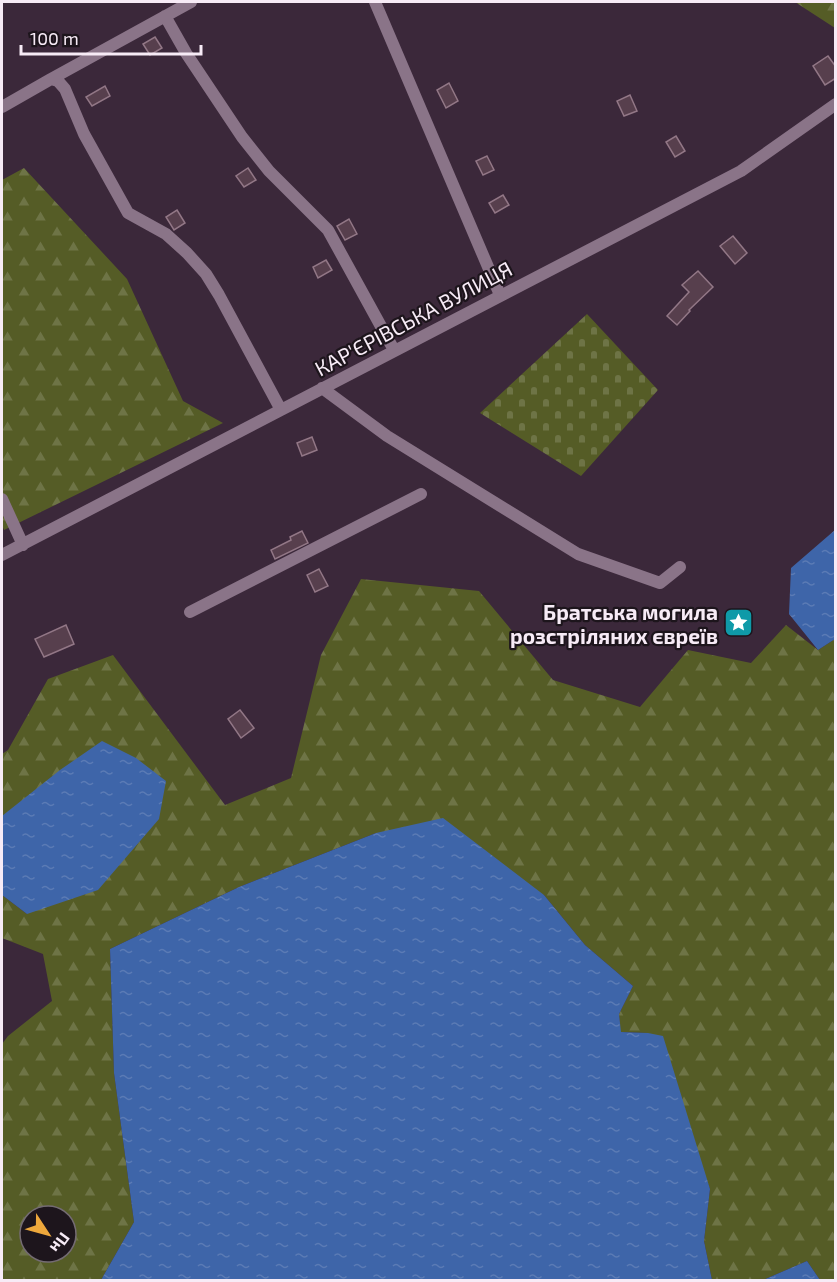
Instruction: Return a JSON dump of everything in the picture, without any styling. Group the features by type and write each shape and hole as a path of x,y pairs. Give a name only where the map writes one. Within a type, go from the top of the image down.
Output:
{"street":[{"path":"2,106 191,2"},
{"path":"375,2 500,295"},
{"path":"165,16 186,53 242,137 269,171 328,230 394,350"},
{"path":"51,79 58,81 65,89 84,134 128,213 166,234 206,274 280,410"},
{"name":"КАР'ЄРІВСЬКА ВУЛИЦЯ","path":"2,555 741,171 836,104"},
{"path":"322,388 387,436 578,554 660,584 680,567"},
{"path":"190,612 421,494"},
{"path":"2,499 23,545"}],"green space":[{"path":"795,2 835,2 835,28"},
{"path":"24,168 127,279 183,401 223,423 4,530 2,525 2,180"},
{"path":"587,314 658,390 581,476 480,413"},
{"path":"361,579 479,591 553,680 640,707 688,650 751,663 786,625 818,650 835,639 835,1280 820,1280 807,1261 763,1280 712,1280 704,1241 710,1189 648,1033 620,1032 619,1014 633,986 585,945 544,895 376,833 239,887 110,949 114,1073 134,1222 101,1280 2,1280 2,1044 8,1036 52,1001 43,954 2,938 2,895 27,914 2,816 2,754 8,750 48,679 113,655 225,805 291,778 321,655"}],"water":[{"path":"835,530 835,639 818,650 789,614 791,568"},
{"path":"102,741 136,758 166,781 159,819 98,890 27,914 2,895 2,816 60,770"},
{"path":"443,818 544,895 585,945 633,986 619,1014 621,1032 663,1036 710,1189 704,1241 712,1280 101,1280 134,1222 114,1073 110,949 239,887 376,833"},
{"path":"807,1261 820,1280 763,1280"}],"building":[{"path":"155,37 162,48 150,55 143,44"},
{"path":"828,56 836,67 836,78 825,85 813,66"},
{"path":"449,83 458,101 446,108 437,90"},
{"path":"105,86 110,96 92,106 86,97"},
{"path":"630,95 637,111 624,116 617,101"},
{"path":"676,136 685,151 675,157 666,142"},
{"path":"487,156 494,170 483,175 476,161"},
{"path":"248,168 256,180 244,187 236,176"},
{"path":"503,195 509,205 495,213 489,203"},
{"path":"177,210 185,223 174,230 166,217"},
{"path":"349,219 357,234 345,240 337,226"},
{"path":"733,236 747,253 735,264 720,246"},
{"path":"326,260 332,270 318,278 313,267"},
{"path":"698,271 713,287 677,325 667,316 689,292 682,285"},
{"path":"312,437 317,450 302,456 297,443"},
{"path":"302,531 308,543 275,559 271,550 291,540 290,537"},
{"path":"319,569 328,586 315,592 307,575"},
{"path":"66,625 74,644 44,657 35,639"},
{"path":"240,710 254,728 241,738 228,719"}],"place":[{"name":"Братська могила розстріляних євреїв","path":"739,623"}]}
